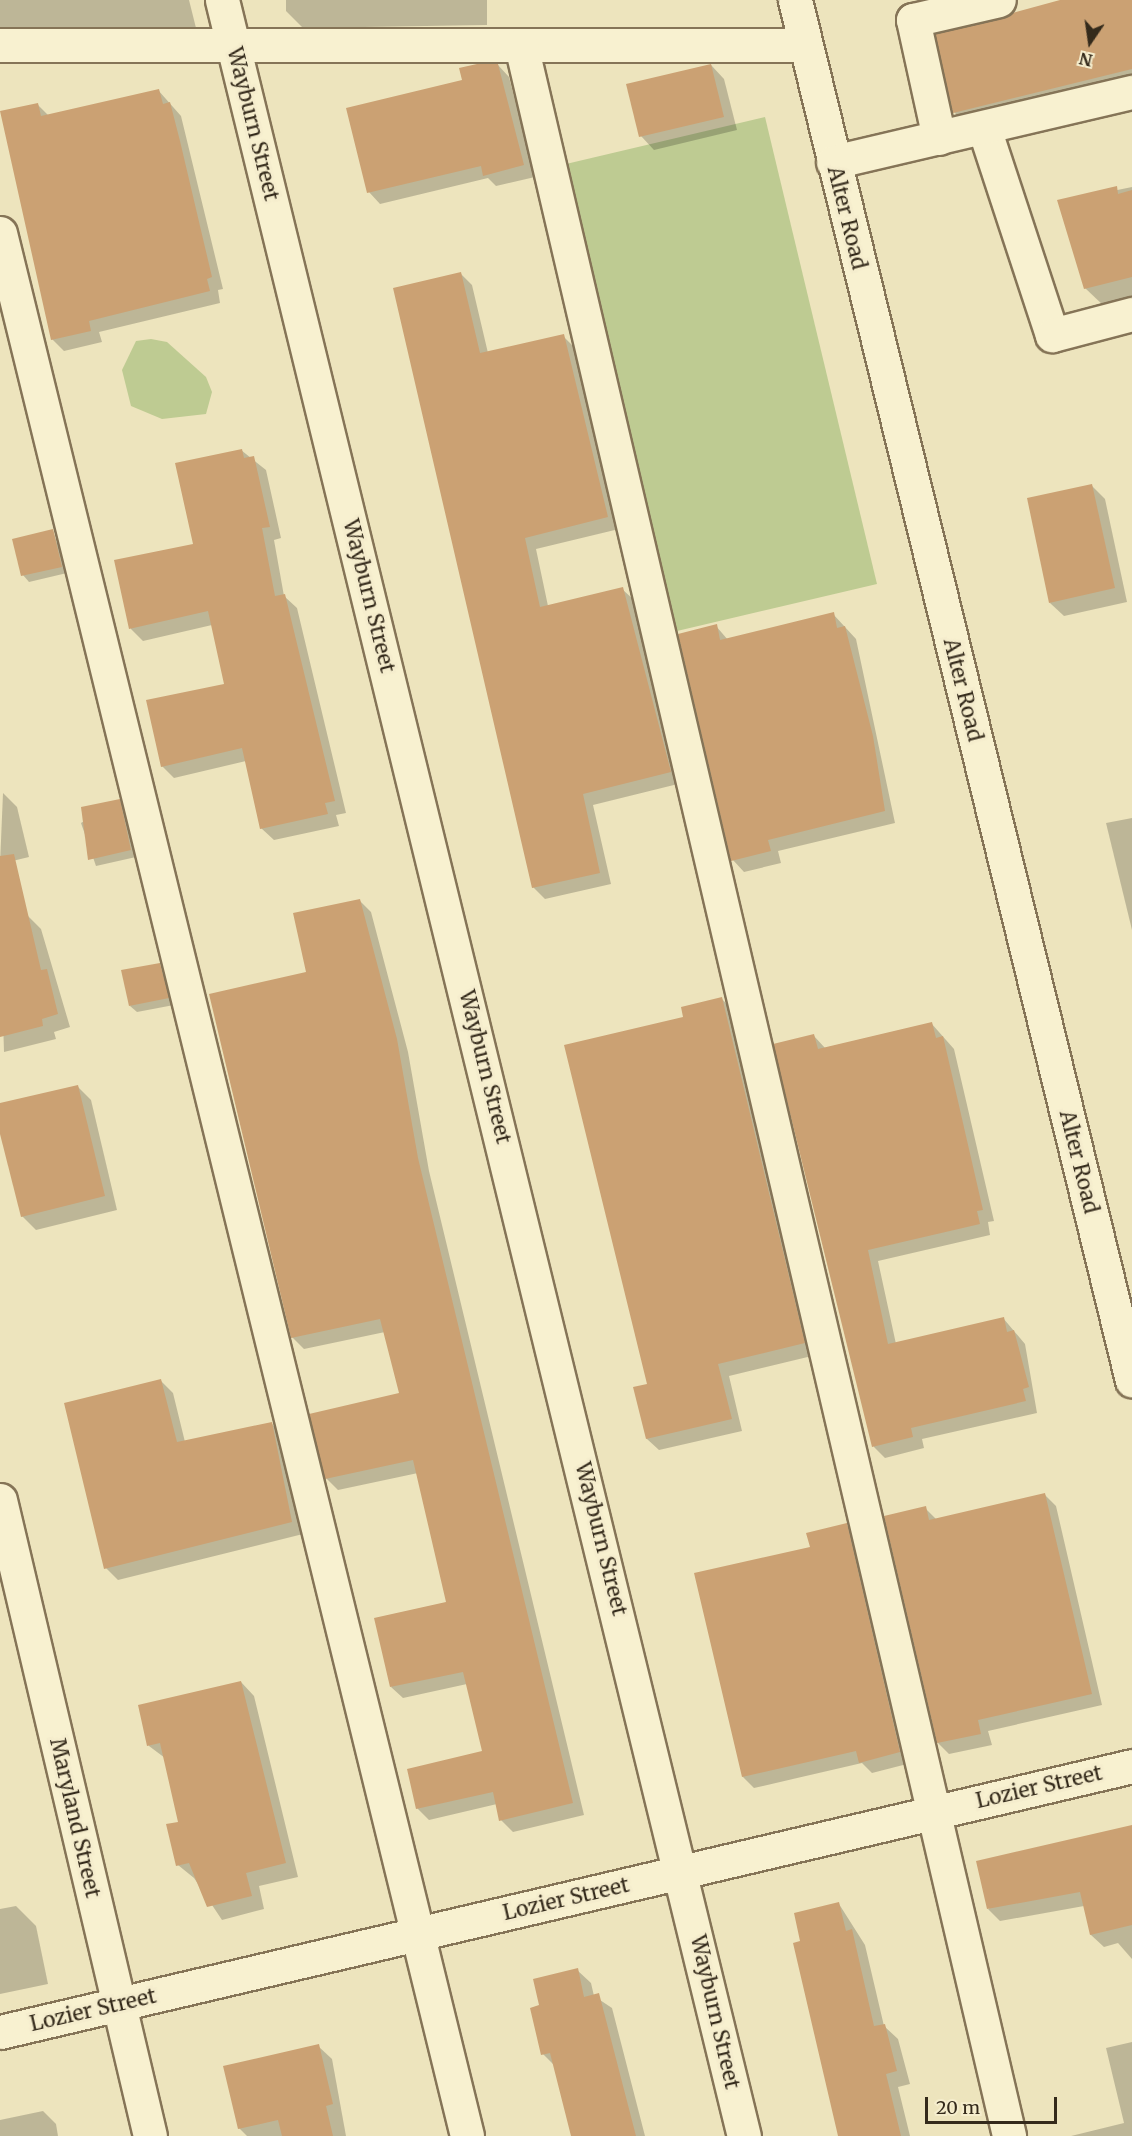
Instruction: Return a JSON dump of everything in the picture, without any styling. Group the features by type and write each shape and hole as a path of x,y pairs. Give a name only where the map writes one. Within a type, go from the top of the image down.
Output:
{"street":[{"name":"Wayburn Street","path":"222,0 683,1872 744,2136"},
{"name":"Alter Road","path":"795,0 1132,1380"},
{"path":"939,138 913,20 999,0"},
{"path":"0,45 805,45"},
{"path":"521,45 1009,2136"},
{"path":"833,162 1132,92"},
{"path":"984,128 1052,335 1132,314"},
{"path":"0,233 420,1933 467,2136"},
{"name":"Maryland Street","path":"0,1500 150,2136"},
{"name":"Lozier Street","path":"0,2032 1132,1766"}],"green space":[{"path":"765,117 877,584 677,631 566,164"},
{"path":"151,339 167,342 206,377 212,392 206,414 162,419 131,406 122,370 136,341"}],"building":[{"path":"1060,0 1132,0 1132,69 953,113 935,34"},
{"path":"477,64 498,64 524,165 483,176 481,166 367,193 346,108 462,80 459,68"},
{"path":"711,64 724,117 639,137 626,84"},
{"path":"159,89 163,104 170,102 180,141 212,277 207,279 210,291 89,321 91,331 51,340 0,111 38,103 41,116"},
{"path":"1117,186 1118,194 1132,190 1132,277 1084,289 1057,200"},
{"path":"461,272 480,353 564,334 608,517 525,538 540,607 623,587 671,772 583,794 600,873 532,888 393,288"},
{"path":"242,449 244,458 254,456 270,527 262,528 275,596 285,594 335,801 325,803 328,814 260,829 242,748 161,767 146,700 224,684 208,611 129,629 114,560 193,544 175,463"},
{"path":"1092,484 1115,588 1049,603 1027,498"},
{"path":"53,529 62,567 21,576 12,539"},
{"path":"834,612 837,628 845,626 873,736 885,811 768,840 771,851 731,861 678,634 717,624 720,640"},
{"path":"120,799 131,850 88,860 81,807"},
{"path":"14,854 41,970 47,969 58,1014 42,1019 43,1026 0,1037 0,856"},
{"path":"360,899 397,1039 418,1158 573,1803 499,1821 493,1792 416,1809 407,1769 482,1751 463,1672 390,1687 374,1618 446,1602 413,1460 325,1479 309,1414 399,1393 380,1319 291,1338 209,994 306,972 293,913"},
{"path":"160,963 169,998 129,1006 121,970"},
{"path":"722,997 805,1343 718,1364 732,1419 646,1439 633,1387 647,1384 564,1045 683,1017 681,1007"},
{"path":"932,1022 936,1038 943,1036 983,1210 977,1211 980,1224 868,1250 888,1344 1004,1317 1007,1332 1014,1330 1029,1387 1023,1389 1026,1401 911,1428 913,1437 872,1447 773,1044 814,1034 818,1049"},
{"path":"78,1085 105,1196 21,1217 0,1134 0,1103"},
{"path":"161,1379 177,1442 272,1422 292,1522 104,1569 64,1403"},
{"path":"1045,1493 1092,1694 978,1720 981,1734 937,1743 884,1516 926,1506 929,1520"},
{"path":"847,1523 900,1752 859,1763 856,1751 742,1777 694,1573 810,1547 806,1533"},
{"path":"241,1681 286,1863 246,1873 252,1896 207,1907 189,1863 176,1866 166,1824 178,1822 160,1743 147,1746 138,1705"},
{"path":"1132,1825 1132,1925 1090,1935 1080,1892 987,1909 976,1861"},
{"path":"839,1902 846,1931 852,1929 874,2026 885,2024 897,2071 886,2074 901,2136 838,2136 793,1943 800,1941 794,1913"},
{"path":"578,1968 584,1997 599,1993 636,2136 571,2136 550,2053 541,2055 530,2008 539,2005 533,1979"},
{"path":"319,2044 333,2104 326,2106 333,2136 282,2136 278,2120 238,2129 223,2066"}]}
